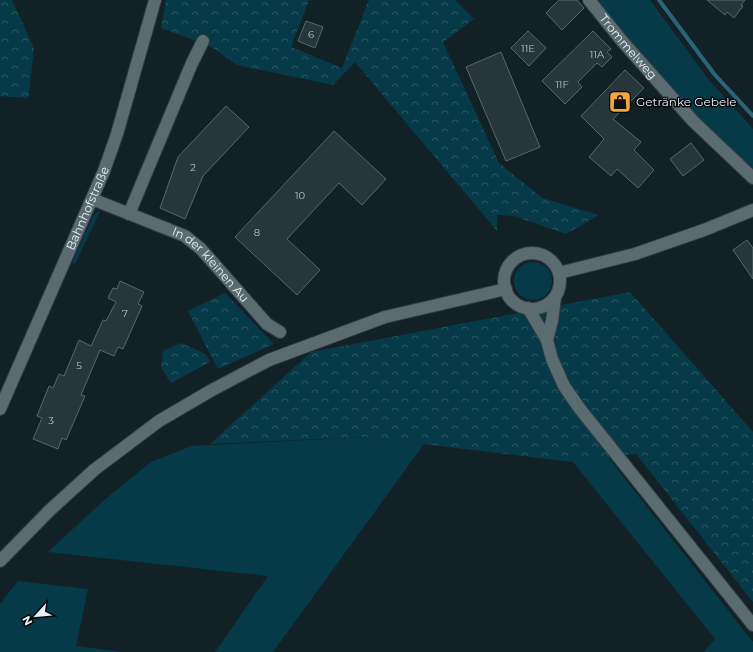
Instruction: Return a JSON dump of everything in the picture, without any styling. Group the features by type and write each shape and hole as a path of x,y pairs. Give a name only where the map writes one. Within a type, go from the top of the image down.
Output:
{"main road":[{"name":"Bahnhofstraße","path":"0,409 92,199 118,134 155,0"},
{"name":"Trommelweg","path":"589,0 622,41 693,121 753,178"},
{"path":"129,214 192,64 204,41"},
{"name":"In der kleinen Au","path":"92,199 185,236 201,250 267,324 280,332"},
{"path":"559,273 635,254 704,230 753,210"},
{"path":"547,340 552,321 555,298 560,286 559,273 549,259 533,253 524,254 510,264 504,280 506,289 516,303 528,308 541,307 555,298"},
{"path":"0,560 49,511 94,470 159,421 212,390 269,360 385,317 506,289"},
{"path":"528,308 547,340 552,359 564,386 580,409 753,624"}],"green space":[{"path":"0,0 12,0 34,48 28,98 0,96"},
{"path":"166,0 309,0 291,47 342,68 369,0 455,0 474,19 443,42 499,163 542,198 599,215 566,234 514,216 497,215 497,231 355,62 333,85 237,65 212,47 161,28"},
{"path":"593,0 650,0 709,80 753,129 753,172 684,104"},
{"path":"101,209 75,264 72,263 93,216"},
{"path":"529,262 537,262 547,267 551,274 551,288 547,295 537,300 529,300 519,295 517,292 514,285 514,277 519,267 522,265"},
{"path":"630,292 753,432 753,602 636,454 573,462 365,437 210,444 311,352"},
{"path":"225,293 274,344 218,369 188,311"},
{"path":"181,343 206,354 210,362 171,383 161,367 163,351"},
{"path":"365,437 424,444 273,652 215,652 268,576 48,552 103,501 151,462 191,446"},
{"path":"608,457 753,642 753,652 704,652 715,639 573,462"},
{"path":"18,581 88,589 76,646 122,652 0,652 0,604"}],"building":[{"path":"559,0 577,0 584,8 562,30 546,13"},
{"path":"707,0 745,0 741,5 743,6 734,18 727,12 725,15"},
{"path":"306,21 323,27 315,48 298,41"},
{"path":"528,31 546,48 529,66 511,48"},
{"path":"593,31 611,49 607,52 612,57 602,67 597,63 578,82 582,87 565,104 542,81"},
{"path":"501,52 540,147 506,161 466,67"},
{"path":"625,70 644,88 613,119 641,142 634,150 654,170 638,188 617,169 611,176 589,157 604,139 581,116"},
{"path":"226,106 249,127 203,176 185,219 160,208 178,157"},
{"path":"334,131 386,179 362,205 339,183 287,239 320,270 297,295 235,237"},
{"path":"691,143 704,160 683,176 670,159"},
{"path":"747,240 753,248 753,279 733,250"},
{"path":"120,281 144,292 138,304 142,306 123,349 118,347 114,356 100,350 81,395 85,396 66,440 62,438 58,449 33,439 42,418 37,416 49,386 53,388 59,374 64,376 79,340 91,346 103,320 106,321 116,302 108,298 113,288 117,289"}],"waterway":[{"path":"659,0 715,75 753,116"}],"place":[{"name":"Getränke Gebele","path":"620,102"}]}
